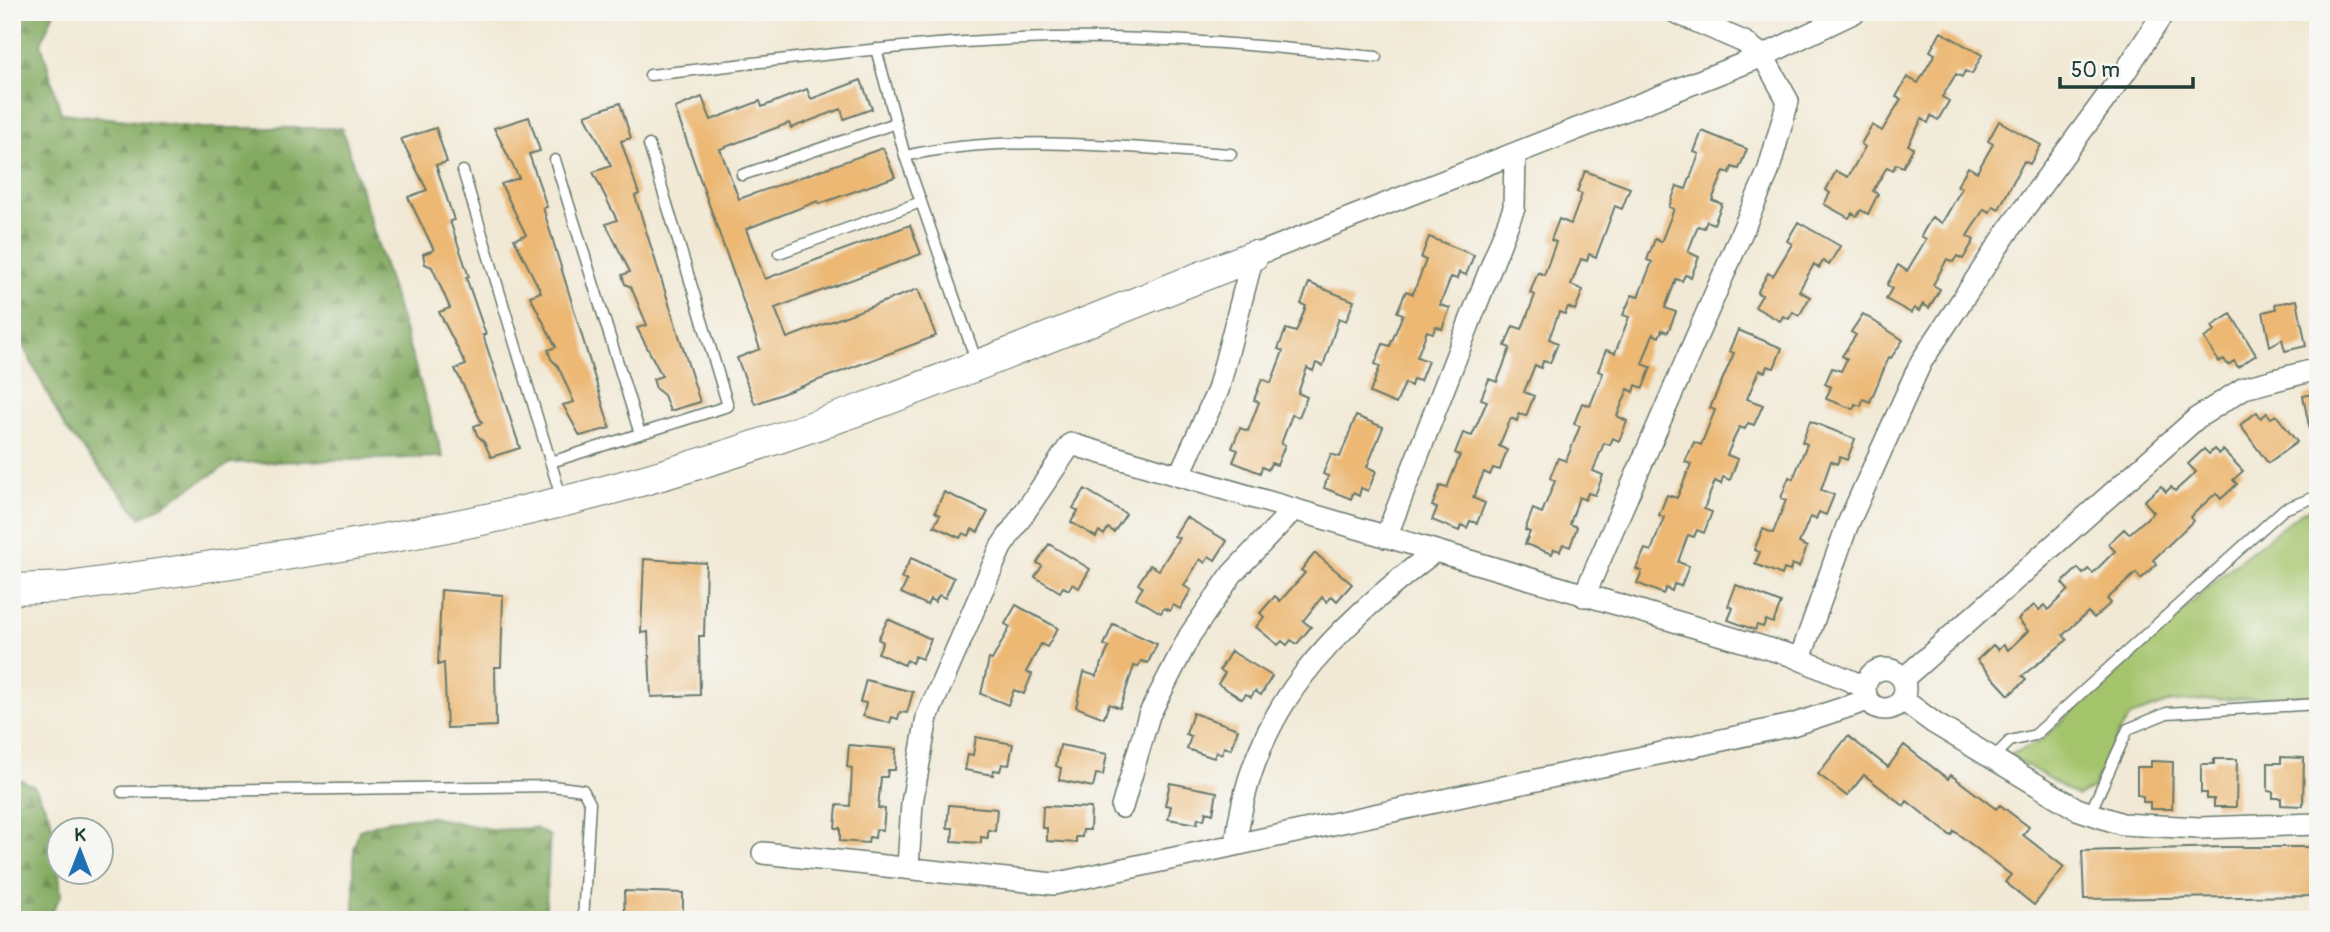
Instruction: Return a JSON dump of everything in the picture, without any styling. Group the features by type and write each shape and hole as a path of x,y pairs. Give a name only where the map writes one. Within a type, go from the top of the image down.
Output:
{"street":[{"path":"1584,596 1768,172 1788,101 1763,56 1744,42 1675,12"},
{"path":"12,589 69,587 422,533 562,501 790,435 1516,155 1763,56 1855,12"},
{"path":"1800,659 1847,526 1921,362 2011,225 2125,72 2164,12"},
{"path":"1386,537 1514,208 1516,155"},
{"path":"1180,476 1218,390 1253,256"},
{"path":"908,867 912,803 927,717 1001,547 1071,444 1800,659 1866,694 1886,710 1903,690 2197,418 2244,388 2318,369"},
{"path":"1122,807 1149,715 1190,635 1232,574 1294,509"},
{"path":"1236,845 1240,805 1278,708 1319,653 1388,588 1435,551"},
{"path":"1866,694 1870,675 1882,668 1895,671 1903,690 1993,758 2090,813 2122,824 2199,828 2318,824"},
{"path":"763,853 1055,884 1792,725 1866,694"}],"lane":[{"path":"650,75 876,49 1054,38 1215,41 1376,57"},
{"path":"876,49 905,156 977,363"},
{"path":"742,176 896,123"},
{"path":"551,462 728,406 649,145"},
{"path":"905,156 969,147 1045,145 1231,154"},
{"path":"555,160 640,434"},
{"path":"463,171 562,501"},
{"path":"779,253 921,202"},
{"path":"1993,758 2010,741 2035,735 2284,509 2318,496"},
{"path":"2090,813 2128,729 2167,713 2318,704"},
{"path":"122,792 552,786 583,790 590,803 583,920"}],"green space":[{"path":"12,12 54,12 41,43 61,113 202,128 342,128 443,457 231,463 141,518 65,428 12,324"},
{"path":"2318,507 2318,695 2170,702 2131,716 2118,734 2093,788 2078,796 2010,755 2039,742 2229,569 2303,511"},
{"path":"12,776 34,786 50,816 46,816 46,886 60,886 61,896 47,919 12,920"},
{"path":"431,817 494,830 535,828 550,836 545,920 354,920 354,849 359,830 390,820"}],"building":[{"path":"1941,32 1982,55 1972,74 1965,71 1962,77 1956,74 1942,97 1949,101 1938,120 1931,116 1928,123 1922,119 1908,145 1913,148 1903,167 1896,164 1893,170 1887,167 1873,191 1878,194 1868,214 1861,210 1857,216 1852,213 1849,218 1824,204 1830,193 1826,190 1836,171 1848,177 1865,147 1861,144 1872,125 1882,131 1901,99 1896,97 1907,77 1918,83 1935,54 1930,51"},
{"path":"861,80 872,109 844,119 841,109 791,128 789,123 720,149 739,199 883,148 895,177 819,204 818,201 746,229 765,279 910,225 921,254 775,308 787,338 918,289 936,336 755,404 737,358 760,349 675,108 702,97 711,120 760,101 762,107 807,89 811,99"},
{"path":"620,103 631,138 621,141 639,194 635,196 700,402 670,411 664,395 656,389 653,379 662,376 637,328 647,325 631,287 625,284 622,275 630,272 606,224 617,220 593,172 611,166 585,115"},
{"path":"529,117 540,151 529,154 547,207 543,208 610,428 580,436 563,405 574,402 548,350 556,347 530,296 541,292 514,239 526,235 501,184 519,178 494,128"},
{"path":"1999,121 2041,145 2030,164 2024,161 1999,209 1993,206 1990,212 1984,209 1967,236 1974,240 1963,259 1957,256 1953,262 1947,259 1933,285 1940,289 1929,308 1923,304 1919,311 1914,308 1911,313 1886,299 1892,288 1887,285 1898,265 1907,271 1926,239 1921,236 1932,217 1942,223 1962,188 1957,186 1968,167 1977,172 1993,144 1988,141"},
{"path":"436,128 447,162 436,165 454,220 450,221 520,448 491,457 484,442 477,435 474,426 482,423 455,369 466,365 439,312 450,308 432,267 425,264 423,254 434,250 408,197 427,190 401,139"},
{"path":"1702,131 1747,149 1739,169 1732,167 1730,173 1724,171 1712,200 1722,204 1714,224 1707,221 1704,228 1698,226 1688,252 1699,257 1691,277 1685,275 1682,281 1676,279 1665,308 1676,312 1668,332 1662,330 1659,337 1653,334 1642,364 1651,367 1643,388 1636,385 1634,392 1628,389 1617,416 1627,421 1619,441 1613,438 1610,445 1604,443 1593,471 1603,475 1595,495 1588,493 1585,500 1579,497 1570,524 1577,527 1570,547 1563,544 1560,551 1554,549 1552,554 1525,544 1530,532 1525,530 1533,509 1542,513 1555,481 1550,478 1558,458 1566,461 1580,426 1574,424 1582,403 1590,406 1603,373 1598,371 1606,350 1615,353 1629,317 1623,315 1632,295 1638,297 1652,262 1647,260 1655,239 1661,242 1674,209 1669,207 1677,186 1686,189 1699,154 1694,152"},
{"path":"1585,171 1630,188 1622,209 1615,206 1596,257 1589,254 1587,261 1581,259 1571,285 1583,290 1575,310 1568,307 1565,314 1559,312 1549,339 1558,343 1550,363 1543,361 1541,368 1535,365 1524,392 1534,396 1526,416 1519,414 1517,421 1511,418 1499,446 1507,450 1500,470 1493,468 1490,475 1484,472 1473,498 1485,503 1477,523 1470,521 1467,528 1461,525 1459,531 1432,520 1437,508 1432,506 1440,486 1447,488 1460,455 1455,453 1463,433 1472,436 1487,401 1481,399 1489,379 1497,382 1510,348 1505,346 1513,326 1522,329 1535,295 1530,293 1538,272 1544,275 1556,242 1551,240 1559,219 1571,224 1582,194 1577,192"},
{"path":"1798,222 1840,246 1829,265 1823,261 1819,268 1814,264 1799,291 1810,297 1799,316 1793,312 1789,319 1783,316 1780,321 1755,307 1762,295 1757,293 1768,273 1773,276 1792,244 1787,241"},
{"path":"1429,237 1474,255 1466,275 1459,272 1457,279 1451,277 1440,305 1450,308 1442,329 1436,326 1433,333 1427,331 1417,357 1428,361 1420,381 1413,379 1411,386 1405,383 1396,404 1370,393 1380,366 1375,364 1383,344 1390,346 1403,314 1397,312 1406,291 1413,294 1426,260 1421,258"},
{"path":"1309,283 1354,301 1346,321 1339,318 1323,366 1316,363 1313,371 1307,368 1298,393 1307,397 1299,417 1292,415 1281,444 1285,445 1277,465 1271,463 1268,470 1262,467 1260,473 1233,462 1238,450 1232,448 1240,428 1248,431 1259,402 1254,400 1262,379 1271,383 1283,351 1278,349 1286,329 1296,332 1306,306 1301,304"},
{"path":"2297,300 2306,346 2285,351 2282,339 2270,346 2263,312 2276,309 2275,304"},
{"path":"1863,314 1903,340 1891,358 1889,357 1870,402 1863,399 1861,406 1855,404 1853,409 1826,399 1831,387 1825,384 1832,368 1841,371 1847,359 1842,356 1856,335 1851,332"},
{"path":"2231,314 2256,355 2238,367 2234,361 2228,365 2224,359 2219,362 2204,338 2215,331 2212,326"},
{"path":"1738,330 1782,348 1774,368 1767,366 1765,372 1759,370 1747,399 1763,405 1754,425 1748,423 1745,429 1739,427 1727,455 1738,459 1730,480 1723,477 1721,484 1715,481 1704,509 1712,512 1704,533 1697,530 1694,537 1688,535 1678,562 1689,566 1681,586 1674,584 1672,591 1666,588 1663,594 1637,583 1642,571 1636,569 1645,549 1651,551 1664,517 1659,515 1667,495 1677,498 1691,464 1685,462 1694,442 1701,445 1715,410 1710,408 1734,353 1729,351"},
{"path":"2318,393 2318,435 2311,436 2303,396"},
{"path":"2257,412 2261,418 2267,413 2271,418 2276,415 2297,442 2268,463 2240,425"},
{"path":"1356,416 1383,427 1367,467 1376,471 1368,491 1361,488 1359,496 1353,493 1351,499 1324,488 1328,476 1323,474 1331,454 1340,457"},
{"path":"1810,421 1855,439 1847,460 1840,457 1837,464 1831,461 1821,490 1834,495 1826,515 1819,512 1816,519 1810,517 1799,543 1807,547 1799,567 1792,564 1790,571 1784,569 1782,575 1755,564 1760,552 1754,550 1763,529 1773,533 1786,500 1781,498 1789,477 1793,479 1807,444 1802,442"},
{"path":"2204,449 2209,454 2214,449 2219,454 2223,450 2243,471 2233,480 2237,484 2221,499 2216,493 2190,517 2193,521 2153,560 2157,564 2141,579 2136,573 2107,599 2111,603 2094,618 2088,612 2063,635 2067,640 2022,676 2026,680 2009,695 1977,660 1993,645 1998,650 2003,645 2008,650 2028,631 2018,619 2034,605 2039,610 2044,605 2048,610 2068,590 2062,583 2078,568 2083,574 2088,569 2093,573 2115,551 2108,544 2124,529 2129,534 2154,512 2144,501 2161,486 2166,492 2171,487 2175,491 2196,472 2188,464"},
{"path":"1085,489 1126,514 1114,532 1108,528 1104,535 1099,531 1096,537 1071,522 1078,511 1073,508"},
{"path":"944,492 988,512 978,532 972,529 969,536 963,533 960,538 934,526 940,515 935,512"},
{"path":"1186,517 1227,541 1215,560 1209,556 1205,563 1200,559 1184,586 1191,590 1180,609 1173,605 1170,611 1164,608 1161,613 1136,598 1143,587 1138,584 1150,565 1159,570 1179,538 1174,536"},
{"path":"1049,544 1090,569 1079,588 1072,584 1069,590 1063,587 1060,592 1035,577 1042,566 1037,563"},
{"path":"1315,553 1352,584 1337,601 1332,596 1327,602 1322,597 1303,621 1311,627 1297,644 1291,640 1287,645 1282,641 1278,645 1256,627 1264,617 1260,613 1275,596 1280,601 1305,573 1301,570"},
{"path":"911,558 954,578 945,598 939,595 935,602 930,599 927,605 901,593 907,581 901,578"},
{"path":"644,559 706,563 704,636 699,636 700,695 651,697 648,632 641,633"},
{"path":"1736,585 1781,603 1773,623 1766,620 1763,627 1757,625 1755,630 1728,620 1733,608 1728,606"},
{"path":"441,590 503,595 501,667 495,667 496,726 447,728 444,663 438,665"},
{"path":"1016,605 1058,628 1047,647 1041,644 1026,672 1032,674 1024,694 1014,690 1008,705 981,694 989,659 992,660 1010,627 1005,624"},
{"path":"888,619 931,639 922,659 915,656 912,663 907,660 904,665 878,653 883,642 878,639"},
{"path":"1113,624 1157,644 1148,663 1141,661 1138,667 1134,666 1120,708 1109,704 1104,718 1076,707 1084,672 1096,676 1109,647 1104,645"},
{"path":"1231,651 1272,676 1261,695 1255,691 1251,697 1246,694 1242,699 1218,684 1225,673 1220,670"},
{"path":"866,680 913,692 907,713 900,712 898,719 892,717 890,723 863,716 866,703 860,702"},
{"path":"1193,713 1238,729 1231,749 1224,747 1222,754 1216,752 1214,758 1187,749 1191,736 1186,734"},
{"path":"1848,736 1888,767 1904,745 1948,779 1951,775 1996,809 2000,805 2029,827 2023,835 2064,867 2034,905 2005,882 2011,875 1954,831 1951,836 1907,801 1904,806 1864,775 1847,796 1818,774"},
{"path":"976,737 1013,744 1009,765 1002,764 1000,771 994,770 993,775 965,770 968,754 973,755"},
{"path":"849,745 896,749 895,770 888,770 887,777 881,777 878,808 885,809 883,830 876,830 875,838 869,837 868,843 840,841 840,828 835,828 837,805 850,806 852,768 847,767"},
{"path":"1060,745 1107,754 1103,775 1096,774 1093,787 1059,780 1061,768 1056,766"},
{"path":"2281,757 2304,758 2303,806 2281,805 2281,798 2273,798 2273,792 2268,791 2268,763 2281,763"},
{"path":"2214,759 2237,759 2236,807 2214,807 2214,799 2207,799 2207,793 2201,793 2201,764 2214,764"},
{"path":"2151,761 2173,762 2172,809 2150,809 2150,802 2143,802 2143,796 2137,795 2137,767 2151,767"},
{"path":"1170,783 1217,792 1213,814 1206,812 1204,820 1198,818 1197,824 1168,819 1171,806 1165,805"},
{"path":"949,805 997,809 995,831 988,830 988,838 981,837 981,843 952,841 953,828 947,828"},
{"path":"1043,806 1091,808 1090,830 1083,830 1082,837 1076,837 1076,843 1047,841 1047,828 1042,828"},
{"path":"2318,847 2318,896 2084,899 2082,851"},
{"path":"624,891 683,893 683,920 625,920"}]}
